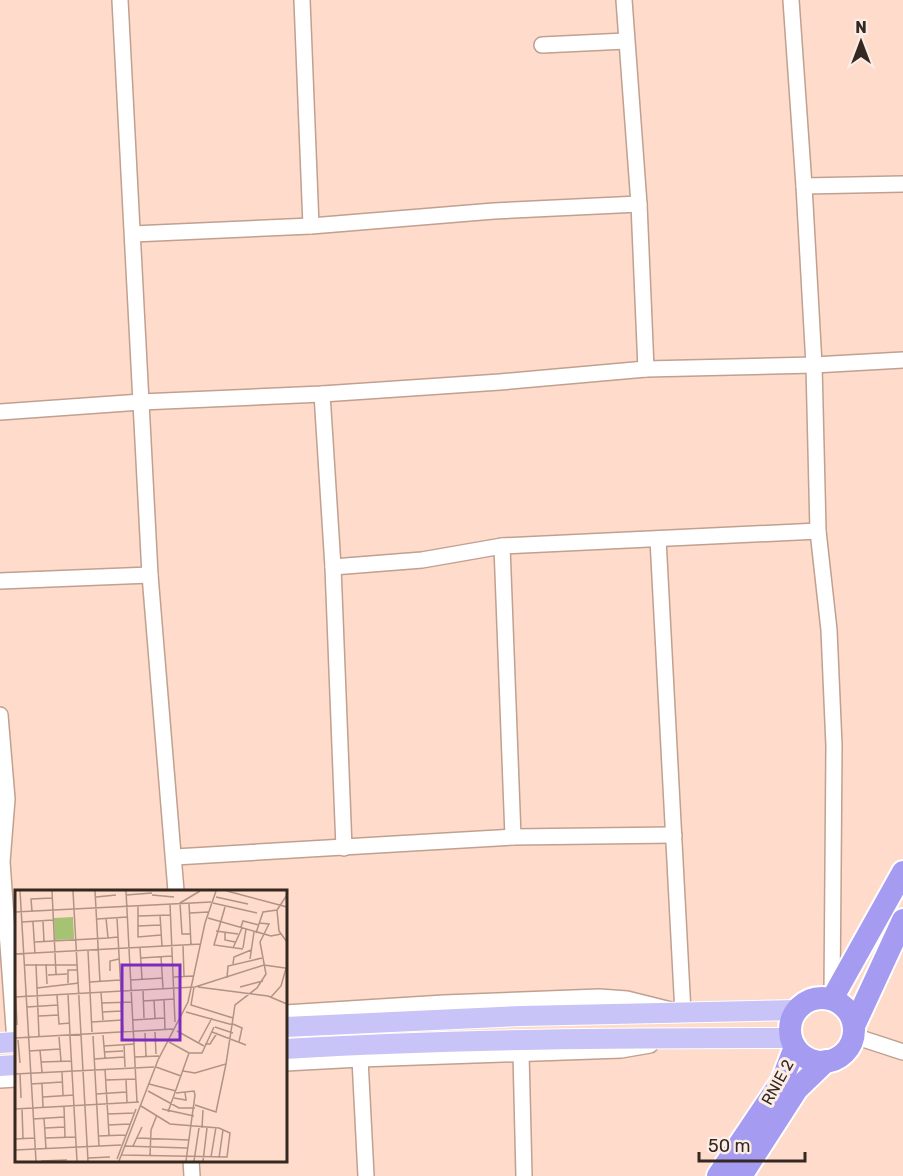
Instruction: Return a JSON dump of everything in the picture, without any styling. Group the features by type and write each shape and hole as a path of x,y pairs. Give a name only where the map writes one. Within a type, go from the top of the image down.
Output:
{"highway":[{"path":"832,999 903,872"},
{"name":"RNIE 2","path":"793,1043 808,1059 826,1061 839,1057 849,1048 854,1031 903,920"},
{"path":"796,1010 813,999 832,999 843,1005 850,1014 854,1031"},
{"name":"RNIE 2","path":"718,1176 782,1081 793,1043 790,1029 796,1010"},
{"name":"RNIE 2","path":"741,1176 797,1089 826,1061"}],"main road":[{"path":"286,1027 521,1016 796,1010"},
{"path":"286,1049 364,1044 684,1038 793,1043"},
{"path":"0,1066 15,1065"}],"street":[{"path":"120,0 150,574 177,890"},
{"path":"302,0 311,226"},
{"path":"624,0 639,204 646,369"},
{"path":"791,0 814,365 818,531 829,630 834,746 832,999"},
{"path":"542,45 626,41"},
{"path":"804,186 903,184"},
{"path":"133,234 311,226 494,211 639,204"},
{"path":"0,412 141,402 322,394 646,369 814,365 903,360"},
{"path":"322,394 333,567 344,848"},
{"path":"333,567 422,560 502,546 818,531"},
{"path":"286,1013 444,1003 598,997 627,999 683,1013 658,539"},
{"path":"502,546 513,837"},
{"path":"0,581 150,574"},
{"path":"0,715 7,799 1,862 10,1036"},
{"path":"175,857 513,837 674,835"},
{"path":"854,1031 903,1052"},
{"path":"286,1063 621,1050 684,1038"},
{"path":"521,1053 524,1176"},
{"path":"360,1059 366,1176"},
{"path":"0,1080 15,1079"},
{"path":"191,1161 192,1176"}]}
